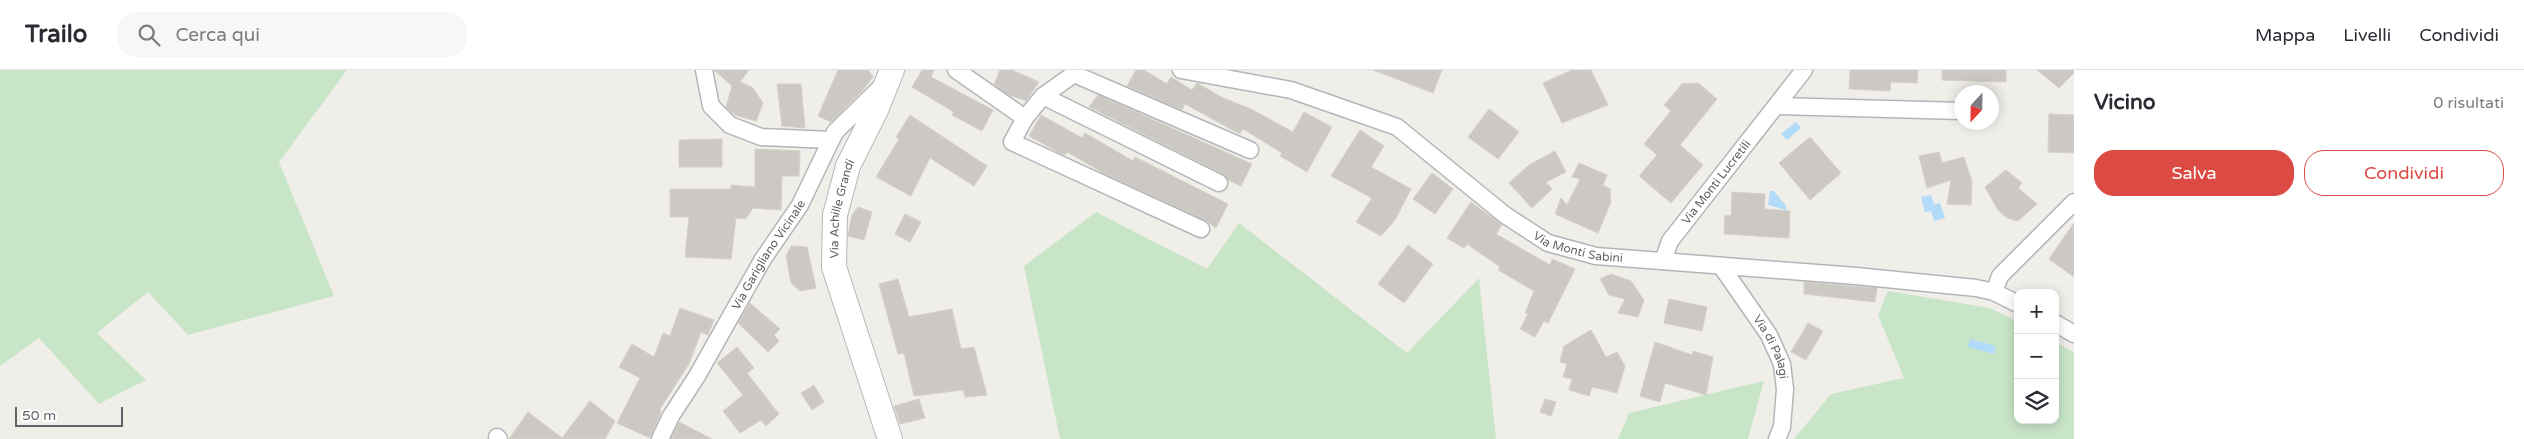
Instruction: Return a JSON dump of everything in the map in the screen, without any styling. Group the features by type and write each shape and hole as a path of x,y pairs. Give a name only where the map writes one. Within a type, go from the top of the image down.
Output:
{"main road":[{"name":"Via Achille Grandi","path":"889,76 848,166 836,215 834,267 890,439"}],"street":[{"path":"704,70 711,106 730,125 762,137 831,140"},
{"path":"956,70 1025,118"},
{"name":"Via Monti Sabini","path":"1181,70 1291,90 1397,127 1505,216 1548,243 1596,256 1976,288 1994,292 2014,302"},
{"name":"Via Monti Lucretili","path":"1663,261 1670,240 1804,70"},
{"path":"1201,229 1012,142 1025,118 1043,96 1075,72 1097,76 1250,150"},
{"name":"Via Garigliano Vicinale","path":"660,439 671,416 697,376 763,259 800,205 831,140 841,125 889,76"},
{"path":"1043,96 1219,183"},
{"path":"1777,106 1954,111"},
{"path":"1994,292 2000,276 2074,202"},
{"name":"Via di Palagi","path":"1722,266 1769,335 1782,364 1784,399 1782,427 1777,439"},
{"path":"2059,325 2074,334"}],"green space":[{"path":"0,70 347,70 279,162 334,296 188,335 148,292 97,333 146,380 99,404 39,338 0,366"},
{"path":"1096,212 1207,269 1239,223 1407,353 1479,278 1496,439 1060,439 1024,266"},
{"path":"1888,291 1990,308 2014,320 2014,424 2059,424 2059,344 2074,352 2074,439 1794,439 1831,394 1904,378 1878,315"},
{"path":"1764,381 1748,439 1618,439 1629,413"}],"water":[{"path":"1796,122 1801,128 1787,140 1781,134"},
{"path":"1770,191 1774,191 1786,206 1786,210 1768,205"},
{"path":"1931,195 1934,204 1940,203 1945,218 1934,221 1931,211 1925,212 1921,197"},
{"path":"1970,339 1996,346 1994,354 1968,347"}],"building":[{"path":"714,70 749,70 740,82 752,87 763,103 756,121 735,115 726,107 732,86"},
{"path":"838,70 868,70 873,77 831,122 818,116"},
{"path":"922,70 934,70 931,77 993,110 982,131 952,115 954,112 912,87"},
{"path":"1000,70 1012,70 1039,82 1026,101 1007,94 994,84"},
{"path":"1136,70 1144,70 1167,84 1171,77 1192,90 1197,83 1221,97 1251,109 1293,132 1304,112 1332,127 1307,172 1280,156 1282,153 1243,129 1240,134 1185,104 1182,110 1127,86"},
{"path":"1373,70 1442,70 1433,93"},
{"path":"1572,70 1591,70 1608,105 1562,123 1543,83"},
{"path":"1850,70 1918,70 1917,83 1891,82 1890,91 1849,89"},
{"path":"1942,70 2006,70 2006,82 1942,80"},
{"path":"2037,70 2074,70 2074,73 2059,88"},
{"path":"1698,83 1717,99 1680,145 1703,165 1671,203 1639,176 1657,155 1644,144 1671,111 1664,105 1682,84"},
{"path":"777,84 801,84 805,128 782,126"},
{"path":"1098,95 1252,164 1241,186 1228,180 1223,174 1089,107"},
{"path":"1489,109 1519,132 1498,159 1468,137"},
{"path":"2049,114 2074,115 2074,153 2048,152"},
{"path":"910,115 987,166 974,186 930,158 911,196 876,177 899,139 896,137"},
{"path":"1041,115 1082,138 1085,133 1133,161 1135,157 1228,204 1216,228 1205,220 1107,175 1067,152 1065,155 1029,136"},
{"path":"1360,130 1384,146 1371,167 1411,189 1395,220 1381,236 1356,222 1372,198 1331,176"},
{"path":"1810,137 1841,173 1810,200 1779,163"},
{"path":"722,139 722,167 679,167 679,140"},
{"path":"755,149 800,151 799,176 782,176 781,210 753,208 746,219 736,218 731,259 685,257 689,217 670,217 670,189 731,189 731,185 755,187"},
{"path":"1555,151 1566,172 1546,182 1552,189 1532,208 1509,183 1529,165"},
{"path":"1939,152 1942,163 1964,157 1972,182 1971,205 1947,204 1951,180 1927,188 1919,156"},
{"path":"1579,163 1607,175 1603,185 1610,189 1611,202 1598,233 1555,214 1561,198 1567,205 1580,179 1572,177"},
{"path":"2006,170 2022,183 2018,188 2037,204 2018,221 2007,218 1998,210 1985,187"},
{"path":"1432,173 1453,189 1435,214 1413,199"},
{"path":"1732,192 1765,194 1764,209 1790,211 1789,238 1724,234 1725,215 1731,216"},
{"path":"1471,202 1502,225 1496,234 1550,265 1552,259 1575,269 1548,323 1544,321 1535,337 1520,329 1528,314 1525,313 1534,291 1498,270 1500,267 1467,244 1464,248 1447,238"},
{"path":"858,207 872,212 864,240 848,236 852,215"},
{"path":"905,214 921,222 910,242 895,234"},
{"path":"2074,223 2074,277 2049,259"},
{"path":"1408,245 1433,264 1404,303 1378,284"},
{"path":"791,246 807,247 816,288 800,291 791,283 786,256"},
{"path":"1611,274 1631,281 1644,300 1638,317 1618,313 1625,299 1609,295 1600,279"},
{"path":"898,279 909,317 952,309 961,349 974,347 987,395 965,397 963,390 914,396 904,353 898,354 879,284"},
{"path":"1804,282 1877,288 1875,302 1804,294"},
{"path":"1669,299 1707,307 1702,331 1664,323"},
{"path":"750,303 780,329 774,335 779,341 768,352 738,323"},
{"path":"680,308 714,320 708,335 701,332 689,364 660,409 661,413 650,438 617,423 640,378 619,367 632,344 654,357 663,333 670,336"},
{"path":"1808,323 1823,331 1806,360 1791,352"},
{"path":"1591,330 1606,357 1617,352 1625,366 1617,393 1592,387 1589,396 1569,390 1572,379 1563,377 1567,364 1560,362 1564,346"},
{"path":"1655,342 1692,355 1693,351 1713,357 1706,395 1665,383 1660,402 1640,396"},
{"path":"737,347 754,368 747,373 779,414 766,426 761,420 740,433 723,411 743,395 717,363"},
{"path":"814,385 824,402 812,410 801,393"},
{"path":"919,399 925,418 900,424 894,406"},
{"path":"1545,399 1556,402 1551,416 1540,412"},
{"path":"590,401 615,421 605,439 509,439 528,412 562,438"},
{"path":"679,422 712,439 671,439"}]}
